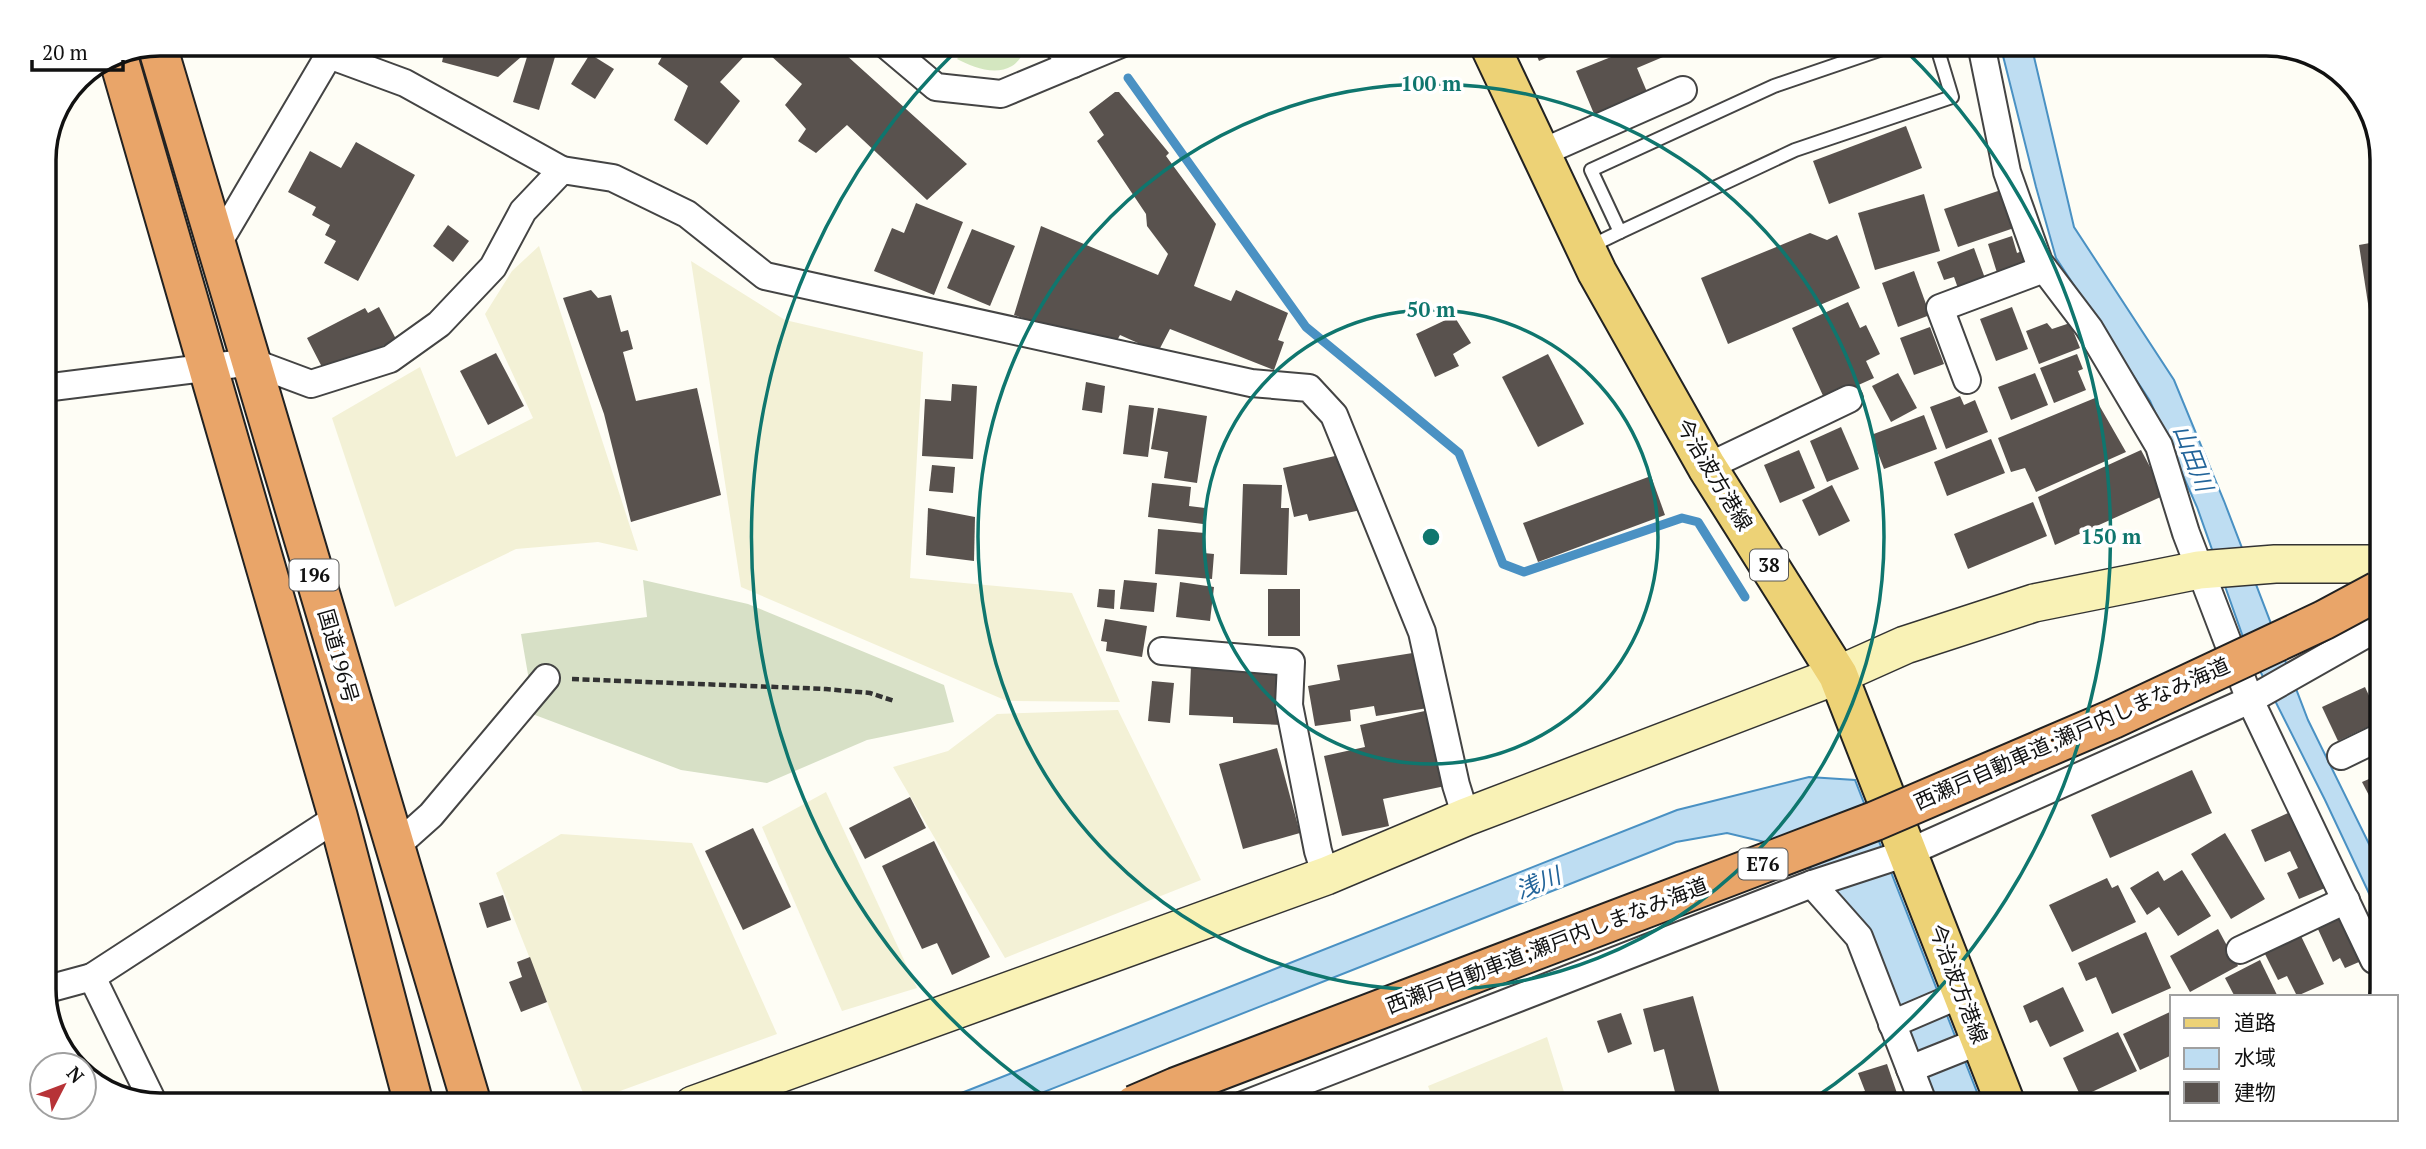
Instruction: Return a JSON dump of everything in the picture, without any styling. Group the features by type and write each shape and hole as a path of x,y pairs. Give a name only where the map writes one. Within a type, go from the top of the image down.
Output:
{"highway":[{"name":"国道196号","path":"160,56 468,1093"},
{"name":"196","path":"121,64 338,817 411,1093"},
{"name":"西瀬戸自動車道;瀬戸内しまなみ海道","path":"1162,1093 1875,821 2113,719 2324,620 2370,595"}],"main road":[{"name":"今治波方港線","path":"1495,56 1597,272 1707,467 1838,675 2001,1093"}],"street":[{"path":"217,245 328,56"},
{"path":"332,56 405,83 562,170 613,178 687,214 765,276 1251,383 1309,388 1334,415 1422,632 1456,785 1466,817"},
{"path":"899,56 936,87 1001,93 1092,56"},
{"path":"1066,56 1073,64"},
{"path":"1983,56 2007,173 2039,262 2089,328 2160,446 2199,570 2250,699 2370,952"},
{"path":"1541,153 1683,90"},
{"path":"56,386 252,362 311,384 390,359 439,324 493,267 523,211 562,170"},
{"path":"1967,380 1940,308 2044,269"},
{"path":"1707,467 1849,399"},
{"path":"726,1093 1326,876 1466,817 1838,675 1905,645 2034,603 2199,570 2275,564 2370,564"},
{"path":"1274,1093 1812,884 1907,853 2250,699 2370,632"},
{"path":"1162,651 1291,662 1289,705 1318,851 1326,876"},
{"path":"394,848 431,815 546,678"},
{"path":"2341,757 2370,742"},
{"path":"56,987 92,977 338,817"},
{"path":"1812,884 1859,937 1920,1093"},
{"path":"2240,950 2346,901"},
{"path":"92,977 147,1092"},
{"path":"1894,1023 1961,994"},
{"path":"1911,1069 1979,1041"}],"lane":[{"path":"1620,232 1591,170 1774,86 1861,56"},
{"path":"1586,248 1795,150 1952,97 1940,56"}],"path":[{"path":"546,678 826,689 870,693 894,701"}],"shaded area":[{"path":"539,246 638,551 598,542 516,549 395,607 332,418 420,367 456,457 533,418 485,314 512,271"},
{"path":"691,261 785,320 923,352 910,578 1072,593 1120,702 1007,701 741,587"},
{"path":"1118,710 1201,880 1005,958 893,767 948,751 997,714"},
{"path":"826,792 917,988 842,1011 762,827"},
{"path":"561,834 692,843 777,1034 615,1093 583,1093 496,873"},
{"path":"1547,1037 1564,1093 1431,1093 1428,1086"}],"green space":[{"path":"960,56 1022,56 1012,66 998,70 984,69 957,59"},
{"path":"643,580 748,604 944,685 954,722 867,740 767,783 681,770 535,715 521,634 647,617"}],"water":[{"name":"山田川","path":"2003,56 2034,56 2074,227 2174,380 2224,501 2308,720 2370,846 2370,895 2243,637 2197,507 2150,401 2056,258"},
{"name":"浅川","path":"1809,777 1855,780 1977,1093 1930,1093 1839,900 1811,869 1777,845 1727,833 1676,842 1041,1093 961,1093 1677,810"}],"building":[{"path":"443,56 521,57 498,77 442,62"},
{"path":"527,56 555,56 539,110 513,102"},
{"path":"589,56 614,69 595,99 571,84"},
{"path":"662,56 744,56 720,82 740,101 707,145 674,120 688,86 658,64"},
{"path":"771,56 847,56 967,164 927,200 847,125 816,153 798,141 806,129 785,105 802,84"},
{"path":"1537,56 1551,56 1539,61"},
{"path":"1614,56 1663,57 1637,68 1650,99 1597,121 1576,71"},
{"path":"1115,92 1119,92 1169,153 1166,156 1216,224 1194,286 1231,301 1236,290 1288,313 1278,340 1284,342 1274,370 1170,329 1158,352 1120,335 1113,348 1014,315 1041,226 1158,275 1168,254 1147,226 1146,214 1097,141 1104,135 1089,112"},
{"path":"1906,126 1922,168 1829,204 1813,161"},
{"path":"356,142 415,175 358,281 324,263 336,241 325,235 330,225 312,215 316,207 288,192 310,151 341,168"},
{"path":"2004,189 2017,227 1958,247 1944,209"},
{"path":"1924,194 1940,251 1875,270 1858,213"},
{"path":"916,203 963,222 934,295 874,271 892,228 904,233"},
{"path":"448,225 469,241 453,262 433,246"},
{"path":"972,229 1015,246 990,306 947,288"},
{"path":"1810,233 1827,240 1837,235 1860,288 1728,344 1701,278"},
{"path":"2012,236 2017,253 2025,250 2031,268 1999,279 1988,244"},
{"path":"2370,243 2370,310 2369,310 2359,245"},
{"path":"1974,248 1986,281 1959,291 1954,277 1944,280 1937,262"},
{"path":"1914,271 1930,315 1898,327 1882,283"},
{"path":"591,290 598,298 611,295 621,332 628,330 633,349 623,352 636,401 697,388 721,495 631,522 604,414 563,298"},
{"path":"1848,302 1860,328 1866,325 1880,354 1866,361 1874,378 1825,400 1792,328"},
{"path":"379,307 396,339 339,369 336,362 323,369 307,338 365,308 368,313"},
{"path":"2012,307 2028,349 1996,361 1980,319"},
{"path":"1454,316 1471,343 1453,354 1459,366 1435,377 1416,334"},
{"path":"2047,323 2052,329 2070,323 2080,348 2039,364 2026,331"},
{"path":"1930,327 1944,364 1914,375 1900,338"},
{"path":"496,353 524,406 488,425 460,371"},
{"path":"1548,354 1584,424 1538,447 1502,377"},
{"path":"2077,354 2083,369 2078,371 2086,390 2054,403 2040,368"},
{"path":"1898,373 1917,408 1891,422 1872,386"},
{"path":"2035,373 2048,405 2011,420 1998,387"},
{"path":"1086,382 1105,386 1102,413 1082,410"},
{"path":"952,384 977,386 973,459 922,456 925,399 951,401"},
{"path":"1960,396 1964,405 1975,400 1988,432 1946,449 1930,407"},
{"path":"2095,398 2126,452 2036,492 2025,468 2011,472 1998,438"},
{"path":"1129,405 1154,408 1148,457 1123,454"},
{"path":"1158,408 1207,416 1197,483 1164,478 1168,452 1151,449"},
{"path":"1924,415 1937,449 1884,469 1871,435"},
{"path":"1841,427 1859,469 1827,482 1810,441"},
{"path":"1991,439 2005,473 1947,496 1934,462"},
{"path":"1799,450 1815,488 1780,503 1764,465"},
{"path":"2141,450 2165,495 2055,545 2038,497"},
{"path":"1348,453 1361,510 1309,521 1307,514 1294,517 1283,468"},
{"path":"932,465 955,467 953,493 929,491"},
{"path":"1651,476 1665,515 1538,562 1523,523"},
{"path":"1152,483 1191,487 1189,506 1205,508 1203,524 1148,517"},
{"path":"1243,484 1282,485 1281,508 1289,508 1287,575 1240,574"},
{"path":"1832,485 1850,521 1819,536 1802,500"},
{"path":"2033,502 2047,536 1968,569 1954,534"},
{"path":"928,508 975,517 974,561 926,555"},
{"path":"1158,529 1205,533 1204,553 1214,554 1212,579 1155,574"},
{"path":"1124,580 1157,583 1154,612 1120,609"},
{"path":"1180,582 1214,587 1210,621 1176,617"},
{"path":"1099,589 1115,590 1114,609 1097,607"},
{"path":"1268,589 1300,589 1300,636 1268,636"},
{"path":"1105,619 1147,626 1142,657 1106,651 1107,642 1101,641"},
{"path":"1419,652 1428,708 1376,716 1374,706 1350,710 1351,721 1315,726 1308,686 1340,680 1337,665"},
{"path":"1191,666 1283,670 1282,725 1233,723 1233,717 1189,715"},
{"path":"1152,681 1174,683 1170,723 1148,721"},
{"path":"2365,687 2370,698 2370,726 2338,741 2322,707"},
{"path":"1434,709 1450,785 1383,799 1389,826 1342,836 1324,756 1365,747 1360,725"},
{"path":"1277,748 1300,833 1243,849 1219,764"},
{"path":"2192,770 2212,813 2110,858 2091,815"},
{"path":"2370,779 2370,797 2362,782"},
{"path":"910,797 926,828 865,859 849,828"},
{"path":"2297,809 2332,885 2299,899 2287,873 2298,868 2290,851 2265,862 2251,830"},
{"path":"753,828 791,907 743,930 705,851"},
{"path":"2225,833 2265,899 2231,919 2191,854"},
{"path":"934,841 990,957 952,975 937,943 922,949 882,866"},
{"path":"2182,870 2211,916 2178,936 2159,907 2147,915 2130,888 2158,871 2164,881"},
{"path":"2107,878 2112,888 2118,885 2136,922 2072,952 2049,905"},
{"path":"503,895 511,920 487,928 479,903"},
{"path":"2344,914 2366,959 2345,968 2340,958 2333,962 2317,927"},
{"path":"2218,929 2238,966 2190,992 2170,956"},
{"path":"2146,932 2171,988 2112,1014 2096,977 2086,981 2078,963"},
{"path":"2301,936 2324,984 2296,995 2287,976 2278,980 2265,954"},
{"path":"530,957 547,1002 521,1012 509,982 522,977 517,962"},
{"path":"2260,960 2277,995 2234,995 2225,978"},
{"path":"2063,987 2084,1031 2050,1047 2037,1020 2030,1023 2023,1006"},
{"path":"1693,996 1720,1093 1671,1093 1675,1092 1664,1049 1654,1052 1643,1009"},
{"path":"2170,1012 2170,1056 2140,1070 2123,1034"},
{"path":"1621,1013 1632,1044 1608,1053 1597,1021"},
{"path":"2118,1032 2137,1071 2090,1093 2079,1093 2063,1058"},
{"path":"1887,1064 1897,1093 1859,1093 1865,1091 1858,1073"}],"waterway":[{"path":"1128,78 1306,327 1459,453 1503,564 1524,572 1682,518 1698,522 1745,597"}]}
